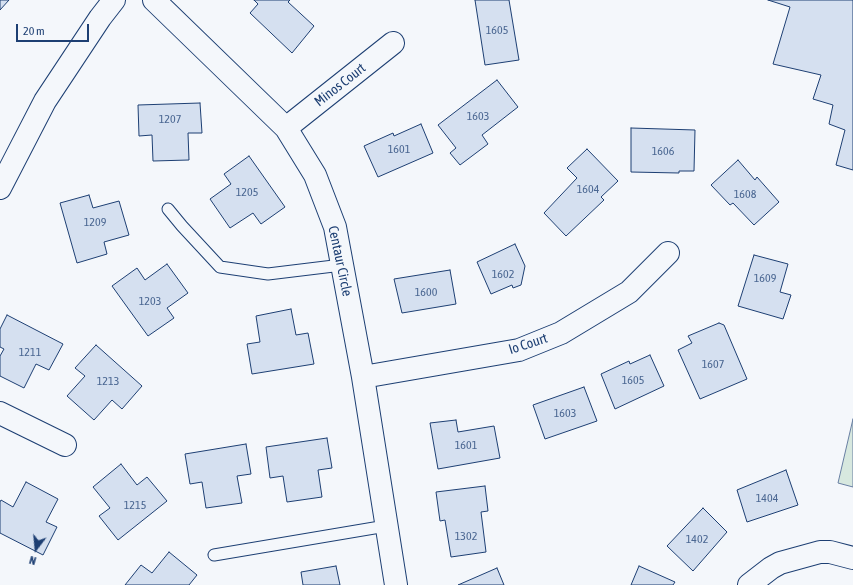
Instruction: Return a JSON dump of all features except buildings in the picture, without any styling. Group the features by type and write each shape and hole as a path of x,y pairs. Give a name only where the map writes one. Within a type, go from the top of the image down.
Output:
{"street":[{"path":"0,188 45,101 100,18 114,0"},
{"name":"Centaur Circle","path":"154,0 286,128 315,175 335,227 363,376 396,585"},
{"name":"Minos Court","path":"286,128 393,43"},
{"name":"Io Court","path":"363,376 519,350 561,333 629,292 668,253"},
{"path":"0,413 65,445"},
{"path":"749,585 775,565 820,552 830,552 853,558"}],"lane":[{"path":"168,209 220,267 268,274 342,265"},
{"path":"214,555 386,526"}],"shaded area":[{"path":"853,419 853,487 838,483"}]}
